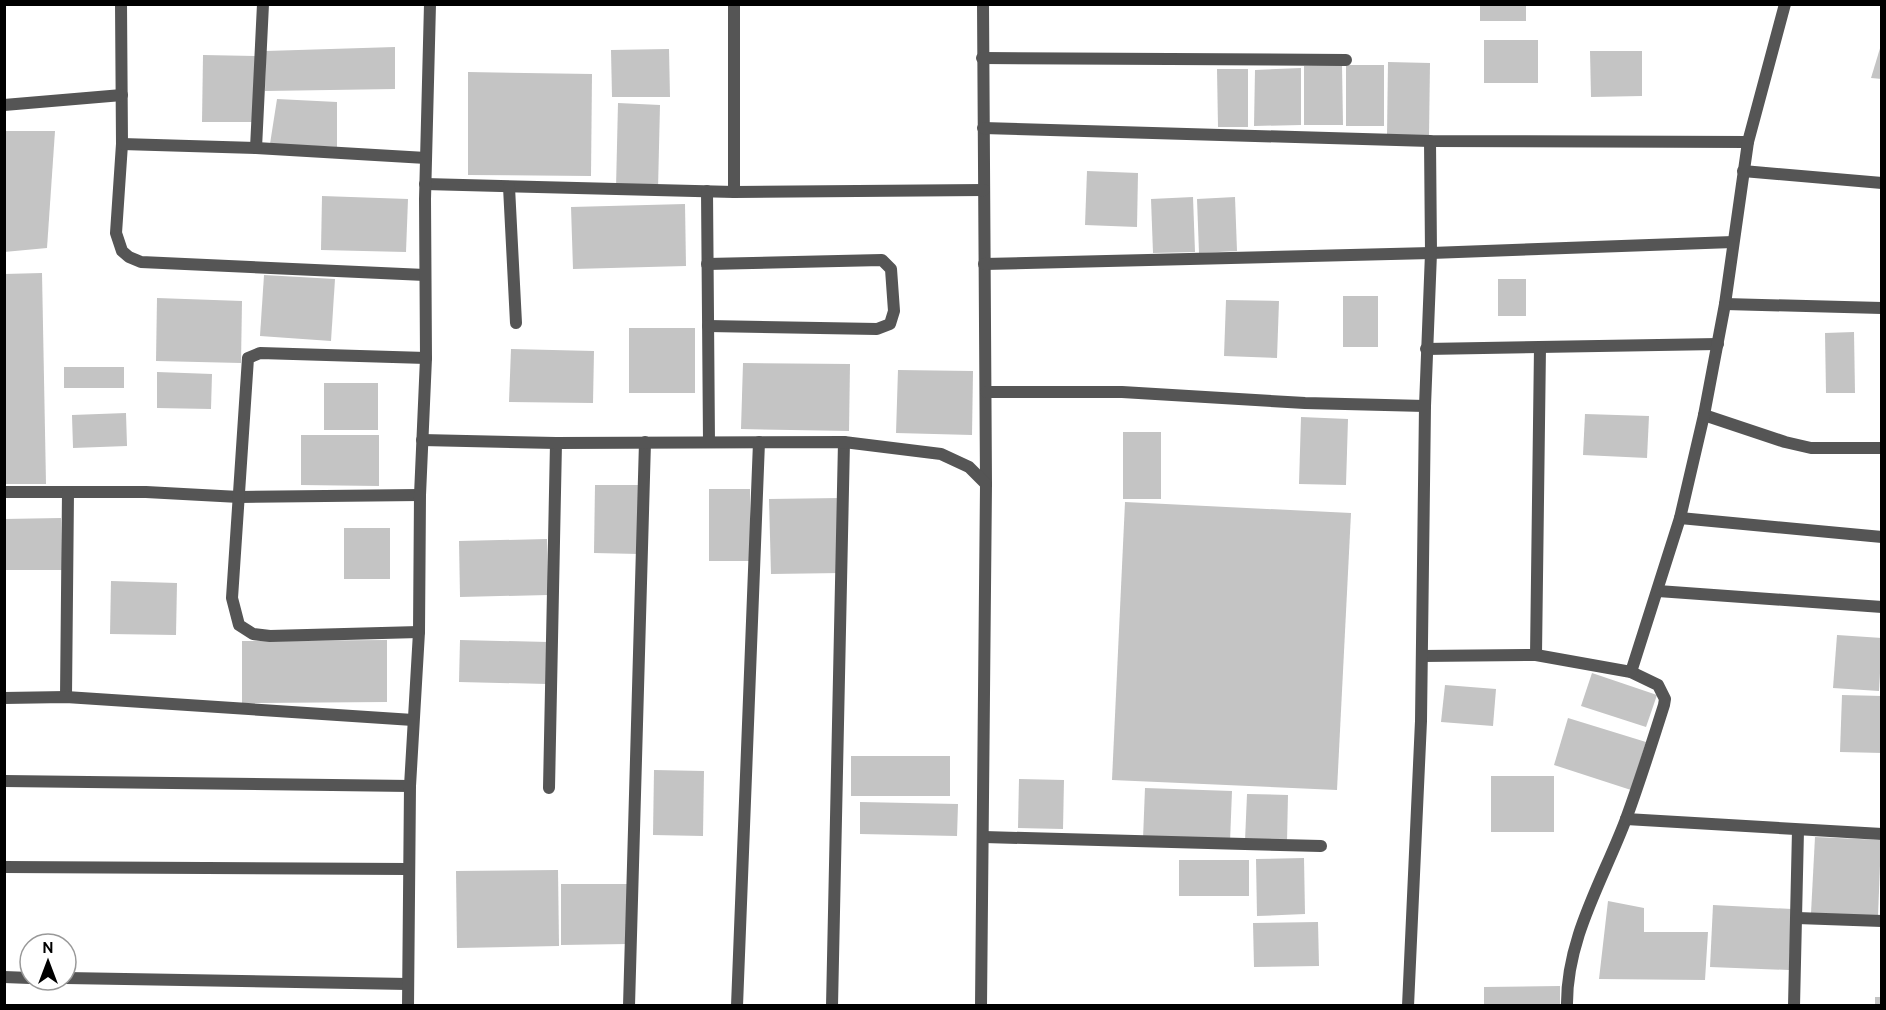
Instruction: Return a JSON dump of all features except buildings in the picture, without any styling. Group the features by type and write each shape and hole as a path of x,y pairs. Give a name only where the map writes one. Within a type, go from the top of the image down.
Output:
{"street":[{"path":"121,4 122,144 116,233 122,251 129,257 141,261 425,275"},
{"path":"256,148 263,4"},
{"path":"408,1005 410,786 419,632 420,495 426,358 425,184 430,4"},
{"path":"734,4 734,192"},
{"path":"981,1005 986,484 983,4"},
{"path":"1631,672 1680,518 1704,415 1725,304 1748,142 1785,4"},
{"path":"982,58 1346,60"},
{"path":"4,105 122,95"},
{"path":"983,128 1430,141 1748,142"},
{"path":"1408,1005 1422,656 1426,349 1431,253 1430,141"},
{"path":"122,144 256,148 426,158"},
{"path":"1743,171 1881,183"},
{"path":"425,184 734,192 984,190"},
{"path":"509,187 516,323"},
{"path":"707,191 709,442"},
{"path":"984,264 1431,253 1733,242"},
{"path":"708,264 882,260 891,269 894,311 890,324 877,329 708,326"},
{"path":"1725,304 1881,308"},
{"path":"1426,349 1718,344"},
{"path":"1536,655 1540,347"},
{"path":"419,632 270,636 253,634 239,626 232,598 248,358 260,353 426,358"},
{"path":"986,392 1122,392 1305,403 1425,406"},
{"path":"1704,415 1785,442 1811,448 1881,448"},
{"path":"422,440 556,443 844,442 941,454 969,467 986,484"},
{"path":"629,1005 645,442"},
{"path":"736,1005 759,442"},
{"path":"832,1005 844,442"},
{"path":"549,788 556,443"},
{"path":"4,492 146,492 239,497 420,495"},
{"path":"66,697 68,492"},
{"path":"1680,518 1881,537"},
{"path":"1658,591 1881,607"},
{"path":"1422,656 1536,655 1631,672 1658,685 1665,699 1626,819 1575,942 1569,969 1567,1005"},
{"path":"4,698 66,697 413,720"},
{"path":"4,780 410,786"},
{"path":"1626,819 1881,834"},
{"path":"1794,1005 1798,830"},
{"path":"984,837 1321,846"},
{"path":"4,867 408,869"},
{"path":"1797,918 1881,921"},
{"path":"78,978 408,984"}]}
